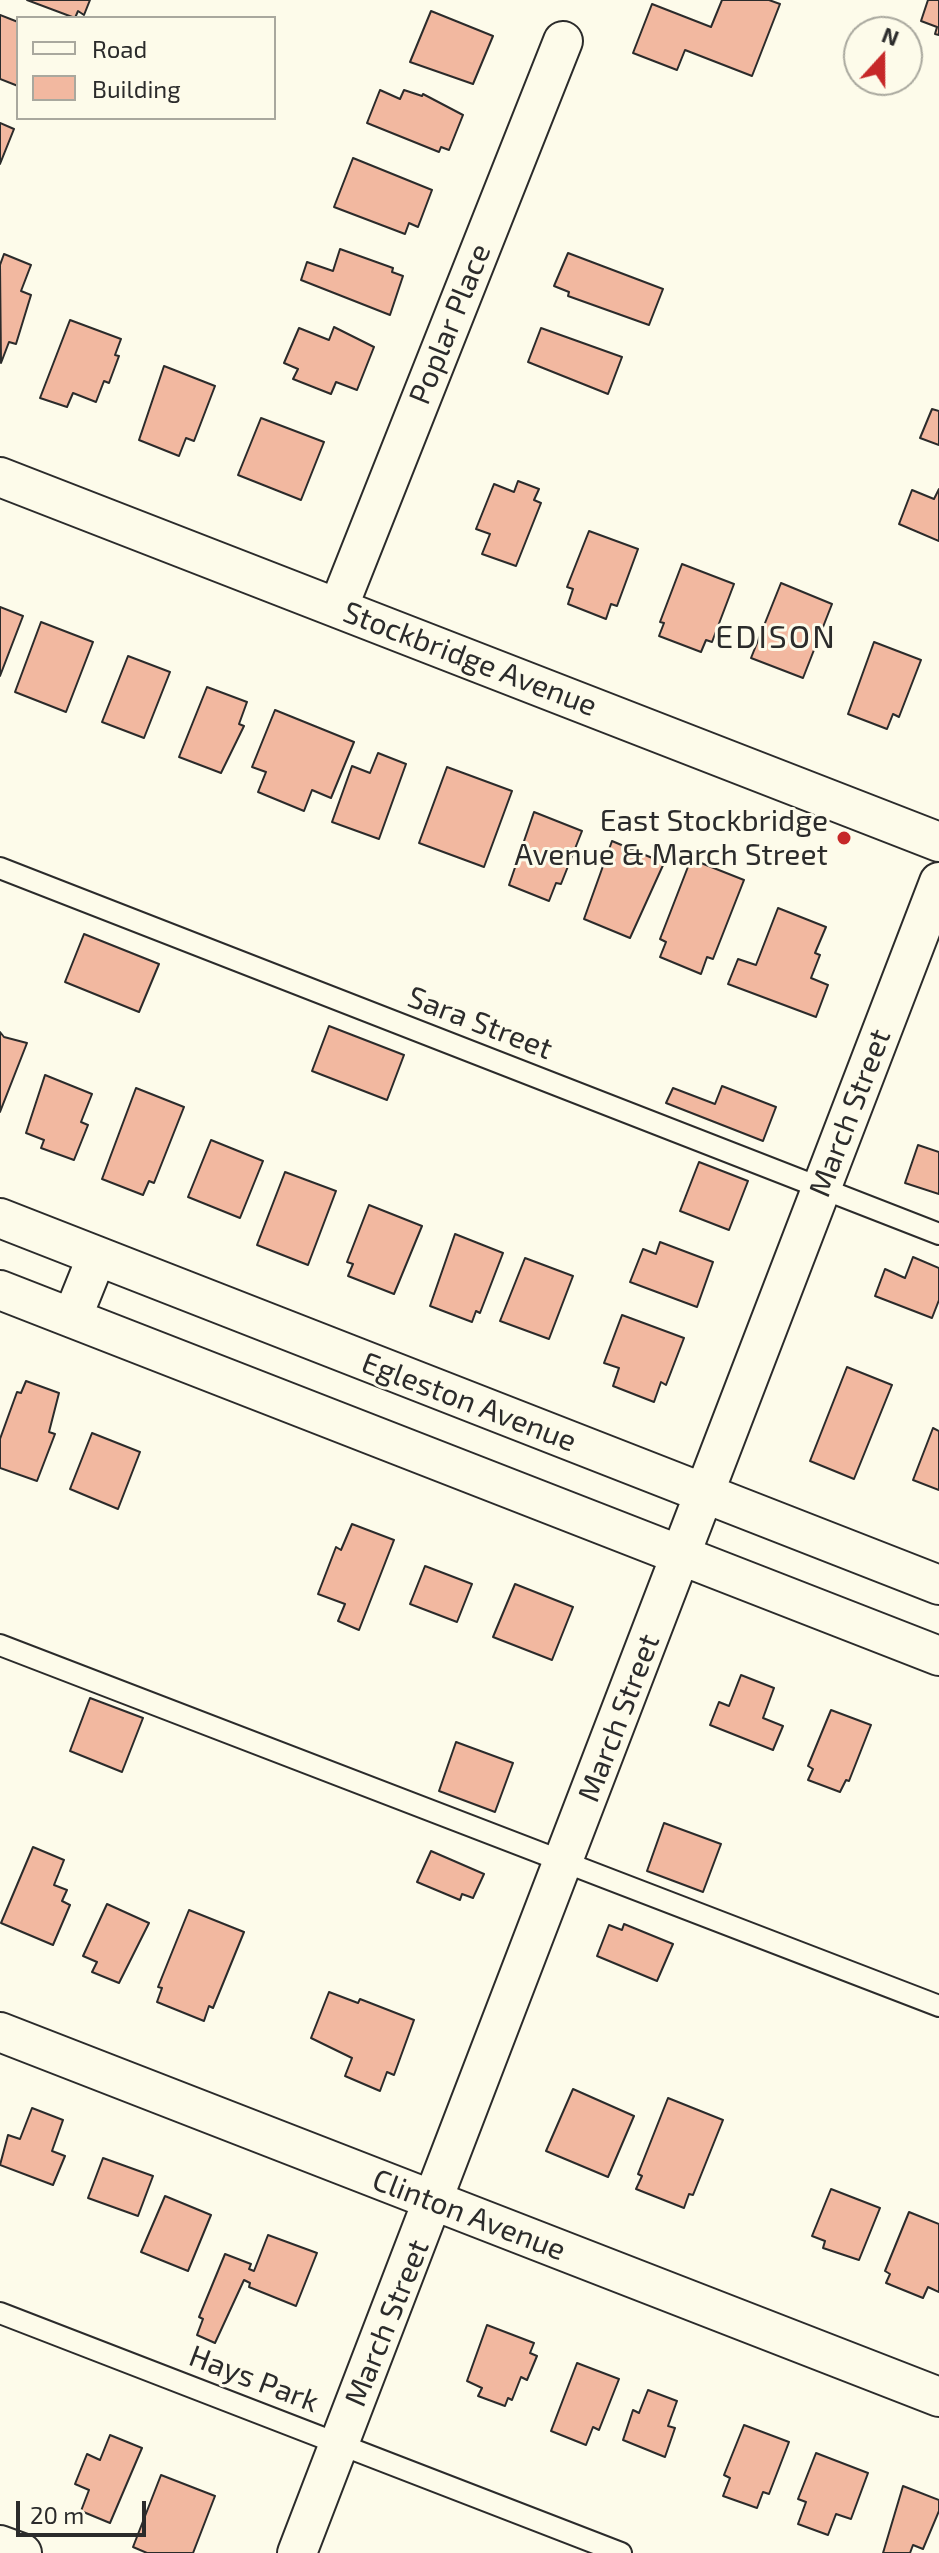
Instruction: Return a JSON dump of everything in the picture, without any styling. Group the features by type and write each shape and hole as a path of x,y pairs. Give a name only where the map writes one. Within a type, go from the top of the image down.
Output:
{"street":[{"name":"Poplar Place","path":"338,608 563,41"},
{"name":"Stockbridge Avenue","path":"0,477 939,842"},
{"name":"March Street","path":"297,2553 707,1495 939,882"},
{"name":"Egleston Avenue","path":"0,1218 939,1585"},
{"path":"72,1318 97,1256"},
{"path":"0,1290 939,1656"},
{"name":"Clinton Avenue","path":"0,2032 939,2397"},
{"path":"0,2545 22,2553"}],"lane":[{"name":"Sara Street","path":"0,868 939,1234"},
{"path":"0,1645 562,1864 594,1871 939,2006"},
{"name":"Hays Park","path":"0,2313 621,2553"}],"building":[{"path":"27,0 90,0 84,15 78,11 76,16"},
{"path":"722,0 769,0 780,4 752,76 685,50 677,70 633,53 652,4 711,27"},
{"path":"928,0 939,0 939,35 935,34 937,27 923,22"},
{"path":"431,11 493,36 473,84 410,62"},
{"path":"0,15 16,21 16,85 0,79"},
{"path":"380,90 400,99 404,90 423,94 463,115 449,150 441,147 439,152 367,123"},
{"path":"0,123 14,129 0,164"},
{"path":"353,158 432,190 418,227 409,223 405,234 334,207"},
{"path":"340,249 393,268 392,272 403,276 390,315 301,280 307,262 333,271"},
{"path":"568,253 663,289 649,325 568,296 569,292 554,286"},
{"path":"4,254 31,265 21,291 31,295 16,344 9,342 1,363 0,265"},
{"path":"70,320 121,339 115,355 119,356 109,383 104,381 96,402 73,393 67,407 40,398"},
{"path":"334,327 374,347 357,390 336,382 331,394 293,379 298,369 284,363 299,328 329,340"},
{"path":"541,328 622,357 608,394 528,362"},
{"path":"164,366 215,386 194,441 186,438 179,456 139,440"},
{"path":"932,409 939,411 939,445 920,438"},
{"path":"261,418 324,442 301,500 238,475"},
{"path":"518,481 539,489 534,500 541,503 516,566 482,554 490,534 476,529 494,484 514,492"},
{"path":"939,489 939,541 899,524 912,490 934,499"},
{"path":"589,531 638,549 617,606 611,604 606,619 568,604 573,589 567,587"},
{"path":"682,564 734,584 712,642 706,640 701,652 659,636 664,623 660,622"},
{"path":"781,583 832,604 803,678 751,658"},
{"path":"0,607 23,616 0,676"},
{"path":"41,622 93,642 66,712 15,692"},
{"path":"874,642 921,660 899,717 893,714 887,729 848,714"},
{"path":"128,656 170,672 144,738 102,722"},
{"path":"207,687 247,702 239,724 244,726 221,773 179,757"},
{"path":"275,710 354,742 331,798 312,790 304,811 258,792 266,772 252,767"},
{"path":"378,753 406,764 379,839 332,822 352,766 370,773"},
{"path":"447,767 512,791 484,867 419,843"},
{"path":"534,812 582,831 561,884 556,883 549,901 509,885"},
{"path":"612,841 664,863 630,938 584,919"},
{"path":"691,859 744,880 713,959 707,957 701,974 660,957 666,942 660,939"},
{"path":"778,908 826,927 815,953 820,955 811,978 828,985 816,1017 728,984 738,959 756,965"},
{"path":"84,934 159,964 139,1012 65,982"},
{"path":"329,1026 404,1055 387,1100 312,1071"},
{"path":"0,1032 4,1037 27,1043 0,1112"},
{"path":"45,1075 92,1094 81,1122 88,1125 74,1160 41,1148 44,1140 26,1133"},
{"path":"722,1086 776,1107 763,1141 666,1103 673,1088 715,1104"},
{"path":"136,1088 184,1107 154,1183 149,1181 143,1195 102,1179"},
{"path":"211,1140 263,1161 240,1218 188,1197"},
{"path":"918,1145 939,1152 939,1194 905,1183"},
{"path":"699,1162 748,1181 729,1230 680,1211"},
{"path":"285,1172 336,1191 308,1265 257,1245"},
{"path":"369,1205 422,1226 394,1294 348,1276 353,1264 347,1262"},
{"path":"455,1234 503,1253 480,1313 476,1311 472,1322 430,1306"},
{"path":"660,1242 713,1262 697,1307 630,1282 643,1249 656,1254"},
{"path":"913,1257 939,1268 939,1300 932,1318 875,1296 885,1269 905,1278"},
{"path":"525,1258 573,1276 549,1339 500,1321"},
{"path":"622,1315 684,1338 666,1385 661,1382 654,1402 613,1386 619,1368 604,1363"},
{"path":"847,1367 892,1385 854,1479 810,1461"},
{"path":"26,1381 59,1393 49,1432 55,1434 37,1481 0,1468 0,1439 17,1392 21,1393"},
{"path":"933,1428 939,1431 939,1490 913,1480"},
{"path":"92,1433 140,1452 118,1509 70,1489"},
{"path":"352,1524 394,1540 359,1630 338,1621 345,1604 318,1594 336,1547 341,1550"},
{"path":"425,1566 472,1584 457,1622 410,1604"},
{"path":"515,1584 573,1607 552,1660 493,1637"},
{"path":"741,1675 774,1688 763,1718 783,1726 773,1750 710,1725 719,1702 729,1706"},
{"path":"90,1698 143,1718 122,1772 70,1751"},
{"path":"831,1710 871,1725 849,1781 846,1780 840,1792 808,1780 813,1769 808,1766"},
{"path":"456,1742 513,1763 495,1812 439,1791"},
{"path":"664,1823 721,1844 703,1892 647,1871"},
{"path":"33,1847 64,1860 54,1885 67,1890 62,1901 70,1905 53,1945 1,1923"},
{"path":"431,1851 484,1874 473,1898 462,1894 460,1900 417,1882"},
{"path":"107,1904 149,1923 119,1983 92,1972 97,1962 83,1956"},
{"path":"189,1910 244,1932 213,2008 209,2006 204,2021 157,2002 162,1988 158,1987"},
{"path":"624,1924 673,1944 657,1981 597,1956 609,1925 622,1930"},
{"path":"329,1992 358,2003 360,1999 414,2020 394,2075 387,2072 380,2091 345,2076 352,2058 311,2038"},
{"path":"573,2089 634,2116 608,2177 546,2151"},
{"path":"668,2098 723,2120 693,2195 689,2194 684,2208 636,2189 642,2176 638,2174"},
{"path":"32,2108 63,2120 52,2151 65,2156 53,2185 0,2165 8,2135 20,2139"},
{"path":"103,2158 153,2176 138,2216 88,2198"},
{"path":"831,2189 880,2208 859,2260 823,2248 825,2241 812,2236"},
{"path":"165,2196 211,2215 188,2271 141,2252"},
{"path":"909,2212 939,2224 939,2292 928,2287 923,2298 886,2283 890,2274 885,2271"},
{"path":"268,2235 317,2253 296,2306 249,2287 250,2283 244,2280 215,2343 197,2335 203,2319 199,2317 225,2254 251,2264 249,2269 254,2271"},
{"path":"487,2325 534,2343 530,2353 537,2356 527,2380 521,2377 512,2400 508,2398 505,2406 478,2396 482,2388 467,2381"},
{"path":"577,2363 619,2379 599,2430 593,2427 586,2445 551,2431"},
{"path":"648,2390 677,2401 668,2426 675,2428 665,2457 623,2440 633,2410 639,2413"},
{"path":"744,2425 789,2442 769,2494 763,2492 757,2508 723,2496 730,2478 724,2475"},
{"path":"110,2435 142,2448 110,2523 81,2511 89,2490 75,2484 87,2454 100,2460"},
{"path":"816,2453 868,2473 851,2519 836,2514 828,2535 798,2524 806,2502 798,2499"},
{"path":"161,2475 215,2496 193,2553 147,2553 133,2547"},
{"path":"903,2486 939,2500 939,2511 923,2549 913,2545 910,2553 883,2553"}],"place":[{"name":"East Stockbridge Avenue & March Street","path":"844,838"}],"district":[{"name":"EDISON","path":"776,637"}]}
